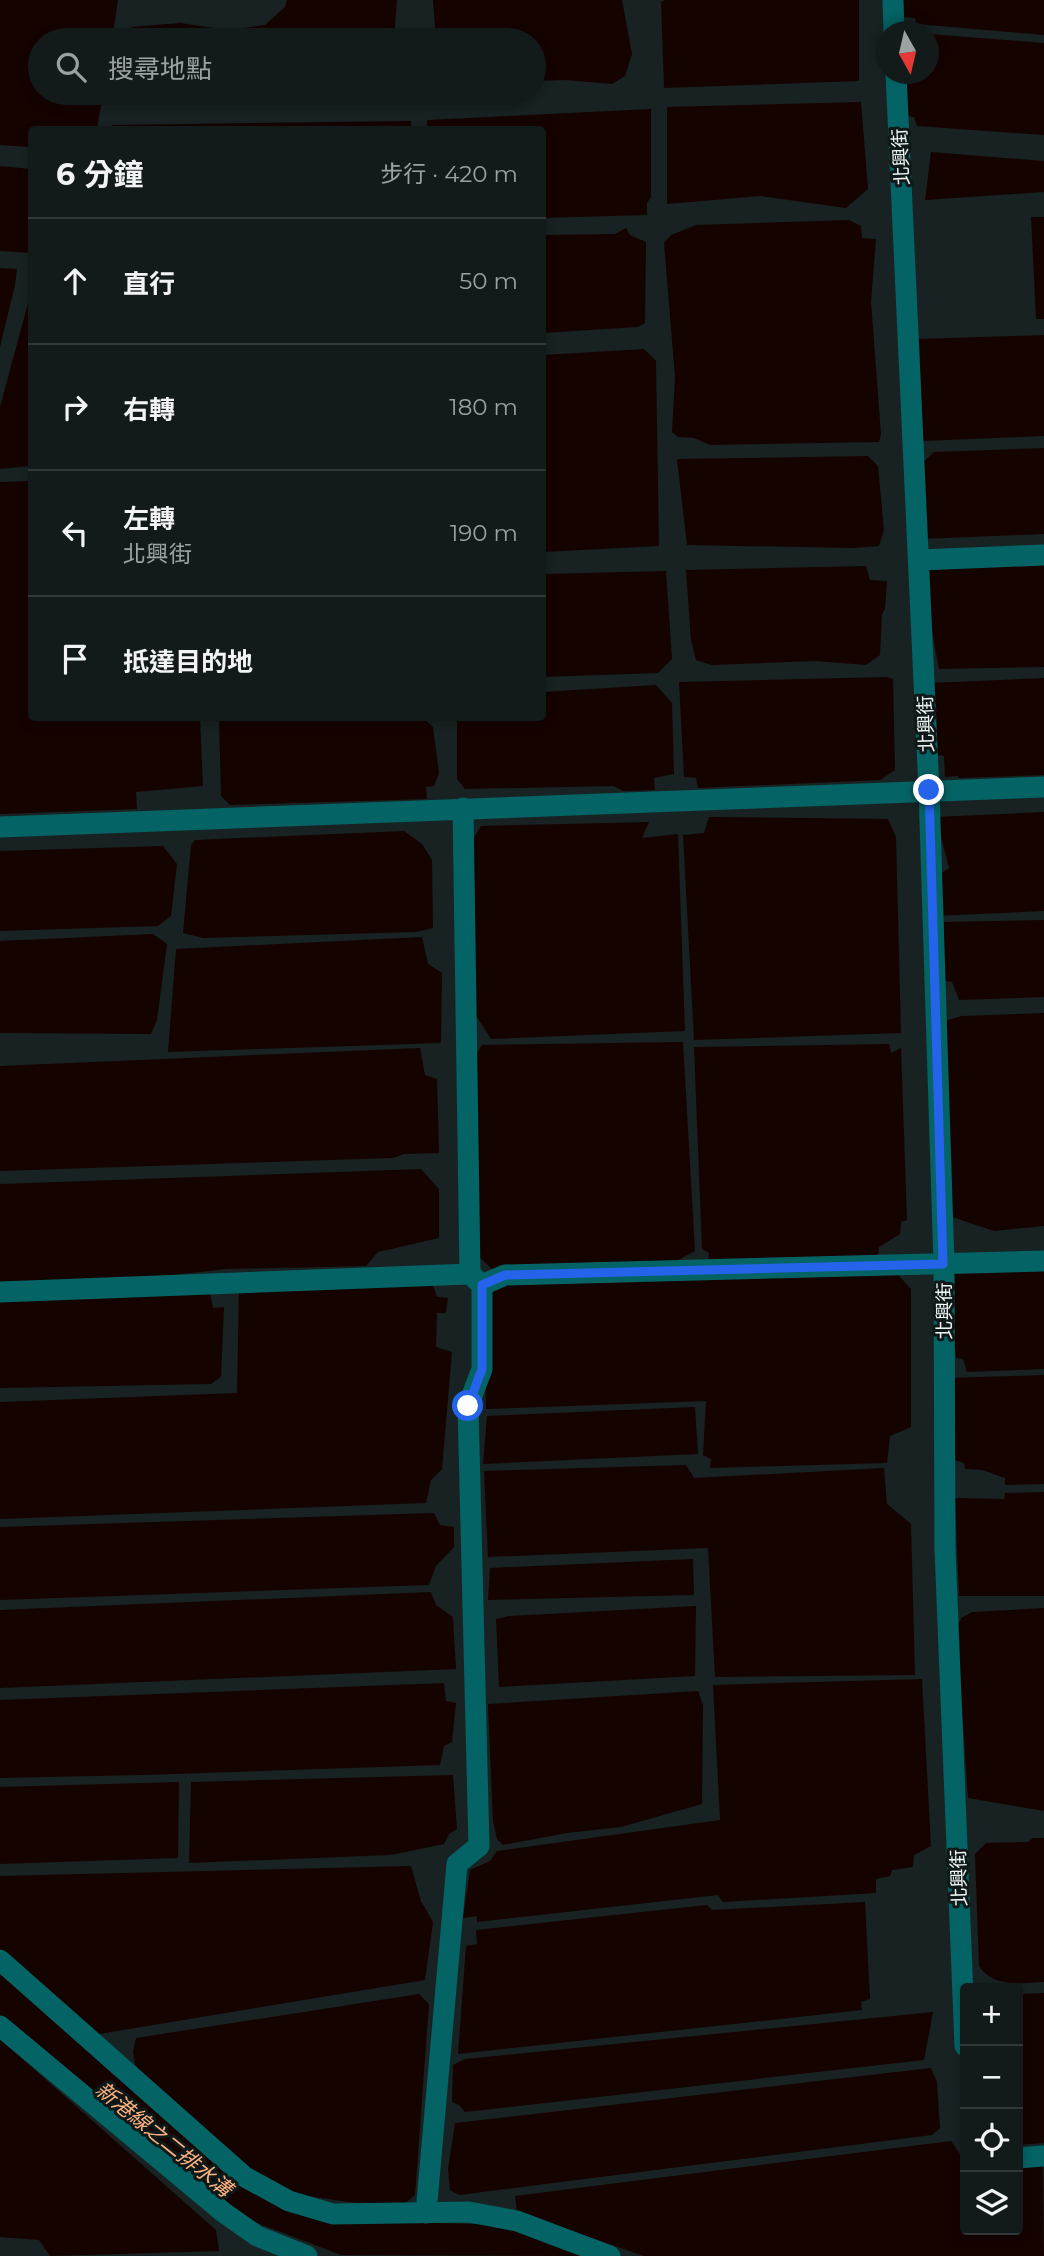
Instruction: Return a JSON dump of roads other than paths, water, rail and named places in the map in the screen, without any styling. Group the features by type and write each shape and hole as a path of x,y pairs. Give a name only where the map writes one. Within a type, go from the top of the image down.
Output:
{"street":[{"path":"893,0 894,21"},
{"name":"北興街","path":"896,84 929,790 943,1264 945,1549 962,1983"},
{"path":"920,560 1044,555"},
{"path":"0,827 1044,787"},
{"path":"426,2213 457,1864 479,1846 468,1406 482,1369 476,1280 463,808"},
{"path":"0,1292 476,1280 505,1275 1044,1261"},
{"path":"0,1960 245,2177 289,2201 333,2214 468,2212 517,2221 610,2256"},
{"path":"0,2026 223,2212 257,2236 307,2256"},
{"path":"1023,2158 1044,2156"}],"water":[{"path":"0,0 118,0 114,28 28,28 28,105 101,105 98,126 28,126 28,147 0,145"},
{"path":"287,0 397,0 395,28 243,28 265,25 285,7"},
{"path":"433,0 622,0 632,54 625,76 612,84 546,81 546,28 435,28"},
{"path":"859,0 859,81 664,88 661,2"},
{"path":"901,0 1044,0 1044,35 939,26 939,21 916,21 915,18 901,17"},
{"path":"180,23 214,28 131,28 132,27"},
{"path":"939,35 1044,43 1044,135 917,126 914,117 904,115 903,84 939,84"},
{"path":"861,102 868,189 846,208 761,196 667,204 667,107"},
{"path":"651,109 651,197 647,203 647,215 546,218 546,126 427,126 427,120"},
{"path":"411,121 411,126 112,125"},
{"path":"931,152 1044,161 1044,192 925,200"},
{"path":"0,166 28,169 28,253 0,251"},
{"path":"1031,217 1044,217 1044,319 1036,319"},
{"path":"849,220 861,226 862,238 876,239 871,302 881,434 879,442 710,445 694,438 678,437 672,432 675,377 664,243 671,235 696,225"},
{"path":"626,228 630,235 646,242 645,323 638,327 546,333 546,235 615,234"},
{"path":"0,268 17,269 0,347"},
{"path":"28,303 28,466 0,469 0,407"},
{"path":"1044,335 1044,436 923,441 919,339"},
{"path":"644,349 656,361 659,546 546,552 546,355"},
{"path":"1044,448 1044,534 920,539 919,466 934,452"},
{"path":"868,456 878,466 884,530 879,546 853,548 687,545 677,459"},
{"path":"28,481 28,721 200,721 203,786 136,792 137,809 0,814 0,482"},
{"path":"1044,562 1044,667 939,669 920,567"},
{"path":"866,566 870,580 887,581 880,655 866,665 815,661 712,665 696,660 691,640 686,570"},
{"path":"666,571 672,659 658,673 546,677 546,574"},
{"path":"1044,678 1044,775 945,777 944,756 935,754 930,683"},
{"path":"893,679 895,770 880,780 698,788 696,778 684,777 679,682"},
{"path":"656,685 672,703 674,774 654,778 655,790 623,791 614,786 465,789 457,779 457,721 546,721 546,692"},
{"path":"219,721 426,721 433,727 439,773 434,786 426,787 427,799 230,805 221,796"},
{"path":"1044,812 1044,911 935,916 933,879 949,868 936,817"},
{"path":"709,817 888,819 896,837 901,1033 694,1040 683,835 704,833"},
{"path":"649,822 642,838 678,834 685,1031 491,1039 468,1003 468,847 481,826"},
{"path":"404,831 422,844 432,860 433,928 416,932 203,938 183,933 191,845 195,840"},
{"path":"163,846 177,864 171,916 158,926 0,931 0,851"},
{"path":"1044,920 1044,997 959,1000 952,982 936,979 944,922"},
{"path":"153,934 167,944 157,1020 151,1034 0,1033 0,941"},
{"path":"422,937 428,964 442,973 441,1043 168,1052 176,949"},
{"path":"1044,1013 1044,1226 994,1231 946,1215 941,1022 962,1016"},
{"path":"683,1042 695,1251 676,1261 492,1269 476,1254 471,1062 482,1045"},
{"path":"889,1044 891,1053 901,1048 907,1220 901,1222 900,1234 879,1247 878,1255 708,1261 709,1253 702,1249 694,1047"},
{"path":"420,1048 425,1075 437,1079 439,1153 404,1154 393,1158 0,1171 0,1066"},
{"path":"421,1169 439,1189 439,1238 378,1252 366,1266 227,1269 163,1276 0,1282 0,1184"},
{"path":"1044,1263 1044,1369 967,1372 963,1359 956,1358 955,1347 948,1342 949,1266"},
{"path":"892,1268 911,1289 911,1427 890,1436 887,1463 710,1468 711,1459 703,1455 706,1401 486,1409 484,1295 502,1282"},
{"path":"433,1285 437,1297 448,1298 446,1313 437,1313 436,1347 452,1352 442,1469 431,1480 426,1503 0,1519 0,1402 237,1393 239,1286"},
{"path":"210,1293 213,1308 224,1307 221,1377 211,1384 0,1388 0,1301"},
{"path":"1044,1375 1044,1484 1005,1485 1005,1478 982,1470 965,1469 964,1463 951,1459 948,1378"},
{"path":"695,1407 698,1454 483,1464 487,1416"},
{"path":"686,1465 694,1478 884,1468 887,1504 911,1524 915,1675 715,1677 708,1548 488,1557 484,1471"},
{"path":"1044,1492 1044,1596 959,1596 955,1498 1004,1499 1005,1493"},
{"path":"434,1513 440,1525 454,1527 454,1547 436,1566 429,1585 0,1600 0,1527"},
{"path":"693,1559 694,1595 488,1600 490,1568"},
{"path":"431,1592 436,1605 453,1617 456,1669 0,1688 0,1610"},
{"path":"696,1606 695,1676 499,1687 496,1619 509,1616"},
{"path":"1044,1608 1044,1811 968,1798 957,1629 961,1618 972,1612"},
{"path":"922,1679 931,1846 914,1855 913,1867 892,1870 890,1876 876,1879 876,1893 723,1902 718,1895 477,1922 477,1916 463,1918 470,1870 490,1861 497,1851 720,1820 713,1685"},
{"path":"444,1683 446,1701 456,1703 452,1742 444,1746 440,1765 0,1778 0,1700"},
{"path":"698,1691 703,1705 702,1804 621,1827 567,1833 503,1845 497,1839 493,1821 488,1704"},
{"path":"453,1775 457,1829 449,1834 444,1844 391,1855 189,1863 191,1782"},
{"path":"179,1782 178,1858 0,1864 0,1787"},
{"path":"1033,1838 1044,1838 1044,1982 1008,1983 992,1978 979,1966 975,1854 986,1843 1028,1842"},
{"path":"411,1866 421,1901 433,1922 425,1980 99,2034 0,1959 0,1876"},
{"path":"865,1902 870,1999 861,2002 862,2010 458,2054 466,1946 477,1944 476,1930 707,1905 712,1910"},
{"name":"新港線之二排水溝","path":"0,1971 243,2183 336,2220 505,2225 582,2256 341,2255 244,2218 0,2024"},
{"path":"1044,1993 1044,2143 1023,2145 1023,2046 1023,1994"},
{"path":"419,1994 429,2004 415,2195 403,2205 370,2205 300,2195 259,2176 136,2069 133,2052 136,2038"},
{"path":"933,2012 924,2060 465,2112 452,2102 453,2065 465,2059"},
{"path":"0,2039 216,2230 219,2251 50,2256 39,2240 0,2237"},
{"path":"931,2068 937,2082 940,2128 932,2135 459,2195 450,2190 448,2169 455,2123"},
{"path":"951,2141 960,2154 960,2235 1023,2235 1023,2167 1043,2165 1044,2256 644,2256 517,2212 515,2196"}]}
